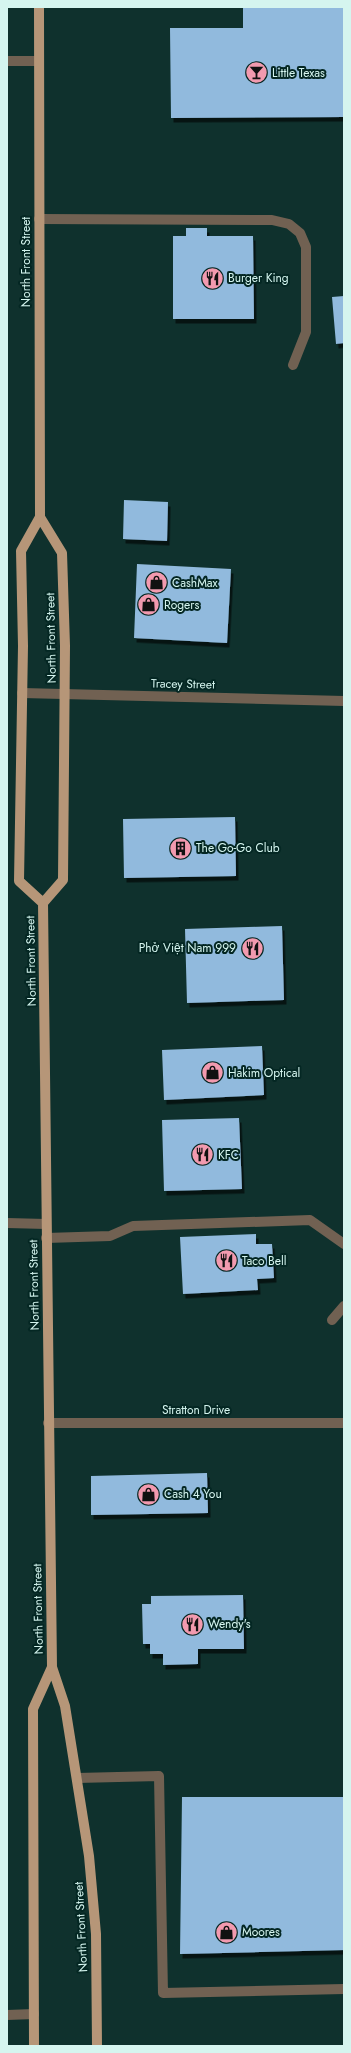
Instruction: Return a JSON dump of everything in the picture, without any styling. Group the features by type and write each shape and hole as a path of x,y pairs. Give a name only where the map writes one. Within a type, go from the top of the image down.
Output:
{"main road":[{"name":"North Front Street","path":"38,7 40,517 21,551 22,693 19,881 43,903"},
{"name":"North Front Street","path":"40,517 62,553 65,694 63,880 43,903 52,1667 65,1706 94,1891 97,2046"},
{"name":"North Front Street","path":"34,2046 33,1709 52,1667"}],"street":[{"path":"7,61 39,61"},
{"path":"39,219 272,220 289,224 300,233 306,247 306,332 293,365"},
{"name":"Tracey Street","path":"22,693 344,701"},
{"path":"46,1238 110,1236 133,1226 310,1220 344,1244"},
{"path":"7,1223 46,1224"},
{"path":"332,1320 344,1306"},
{"name":"Stratton Drive","path":"48,1423 344,1423"},
{"path":"77,1778 159,1776 163,1993 344,1989"},
{"path":"7,2015 34,2014"}],"building":[{"name":"Little Texas","path":"243,7 344,7 344,117 171,118 170,28 243,28"},
{"name":"Burger King","path":"186,228 207,228 207,236 253,236 254,319 173,319 173,236 186,236"},
{"path":"344,296 344,343 336,344 332,297"},
{"path":"124,500 168,502 167,541 123,539"},
{"path":"137,564 231,569 227,643 134,638"},
{"name":"The Go-Go Club","path":"235,817 236,876 124,878 123,819"},
{"path":"282,926 284,1000 187,1003 185,929"},
{"name":"Hakim Optical","path":"262,1046 264,1095 164,1100 162,1050"},
{"name":"KFC","path":"239,1118 242,1189 164,1191 162,1120"},
{"name":"Taco Bell","path":"256,1234 256,1244 272,1244 274,1278 257,1279 258,1290 183,1294 180,1237"},
{"name":"Cash 4 You","path":"207,1473 208,1513 91,1515 91,1476"},
{"name":"Wendy's","path":"243,1595 244,1649 198,1649 198,1664 163,1665 163,1654 150,1654 150,1644 143,1644 142,1604 151,1604 151,1596"},
{"path":"182,1797 344,1797 344,1950 180,1954"}],"place":[{"name":"Little Texas","path":"257,73"},
{"name":"Burger King","path":"213,278"},
{"name":"CashMax","path":"157,583"},
{"name":"Rogers","path":"148,605"},
{"name":"The Go-Go Club","path":"180,848"},
{"name":"Phở Việt Nam 999","path":"252,948"},
{"name":"Hakim Optical","path":"213,1073"},
{"name":"KFC","path":"202,1155"},
{"name":"Taco Bell","path":"227,1261"},
{"name":"Cash 4 You","path":"149,1494"},
{"name":"Wendy's","path":"193,1624"},
{"name":"Moores","path":"227,1932"}]}
